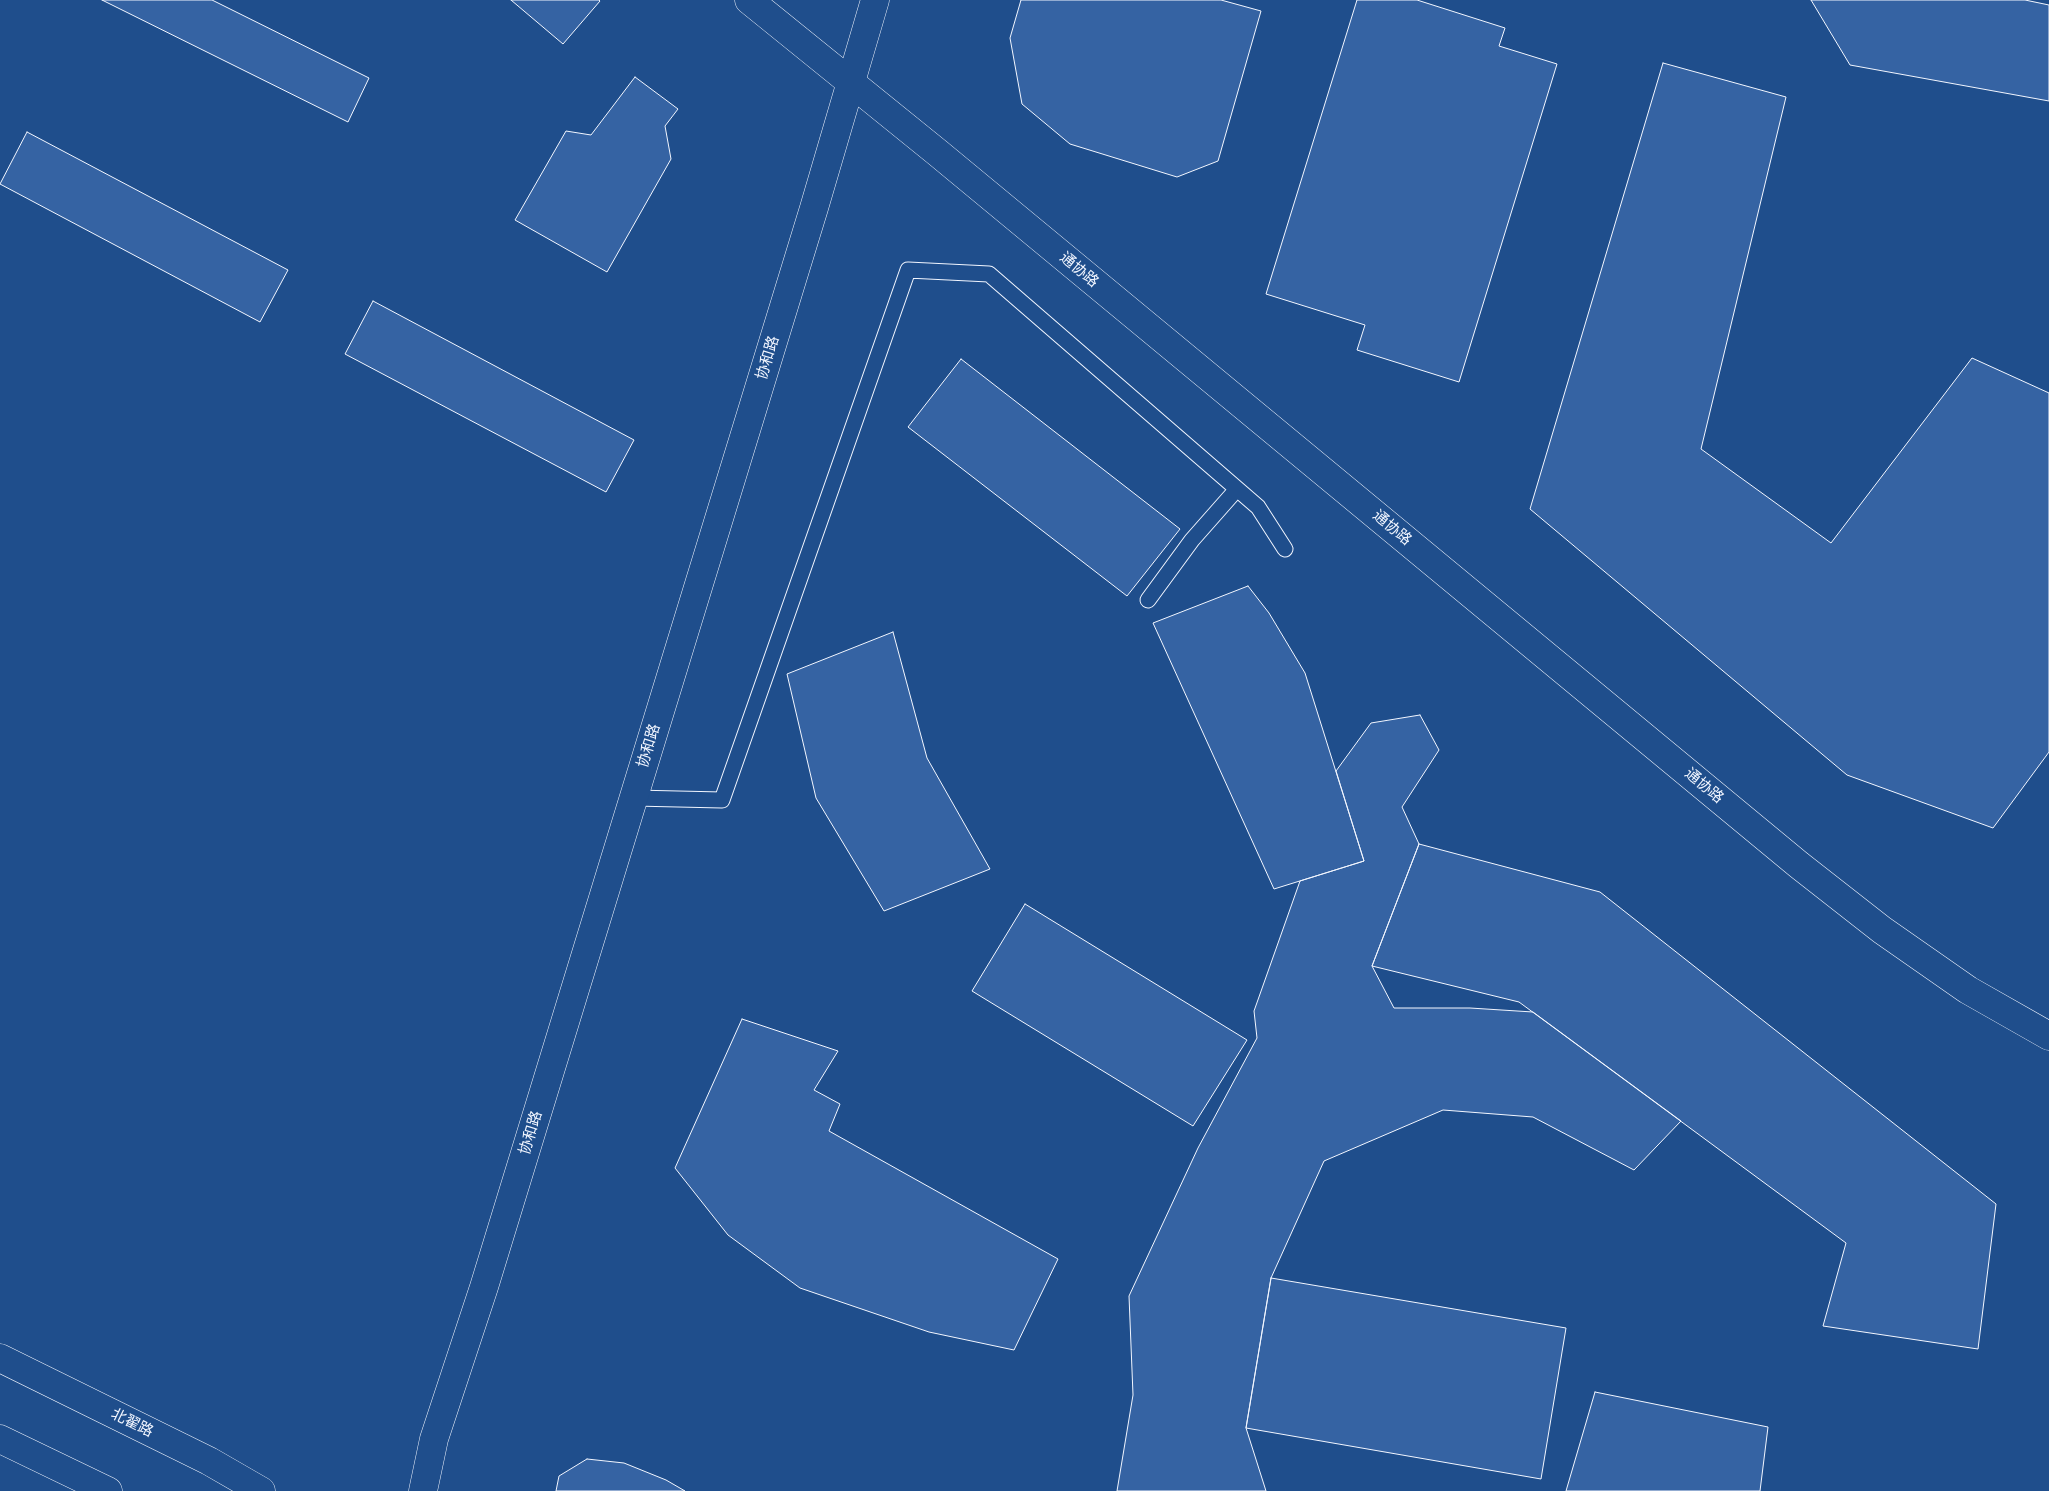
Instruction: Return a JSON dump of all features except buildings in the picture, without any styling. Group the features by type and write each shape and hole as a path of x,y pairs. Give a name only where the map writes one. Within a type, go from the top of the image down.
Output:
{"main road":[{"name":"通协路","path":"749,0 1799,864 1882,930 1968,990 2049,1036"},
{"name":"协和路","path":"423,1491 434,1439 484,1287 634,798 875,0"},
{"name":"北翟路","path":"0,1358 209,1461 261,1491"},
{"path":"0,1439 108,1491"}],"lane":[{"path":"634,798 722,800 908,270 989,274 1258,507 1286,549"},
{"path":"1148,600 1192,540 1237,489"}]}
